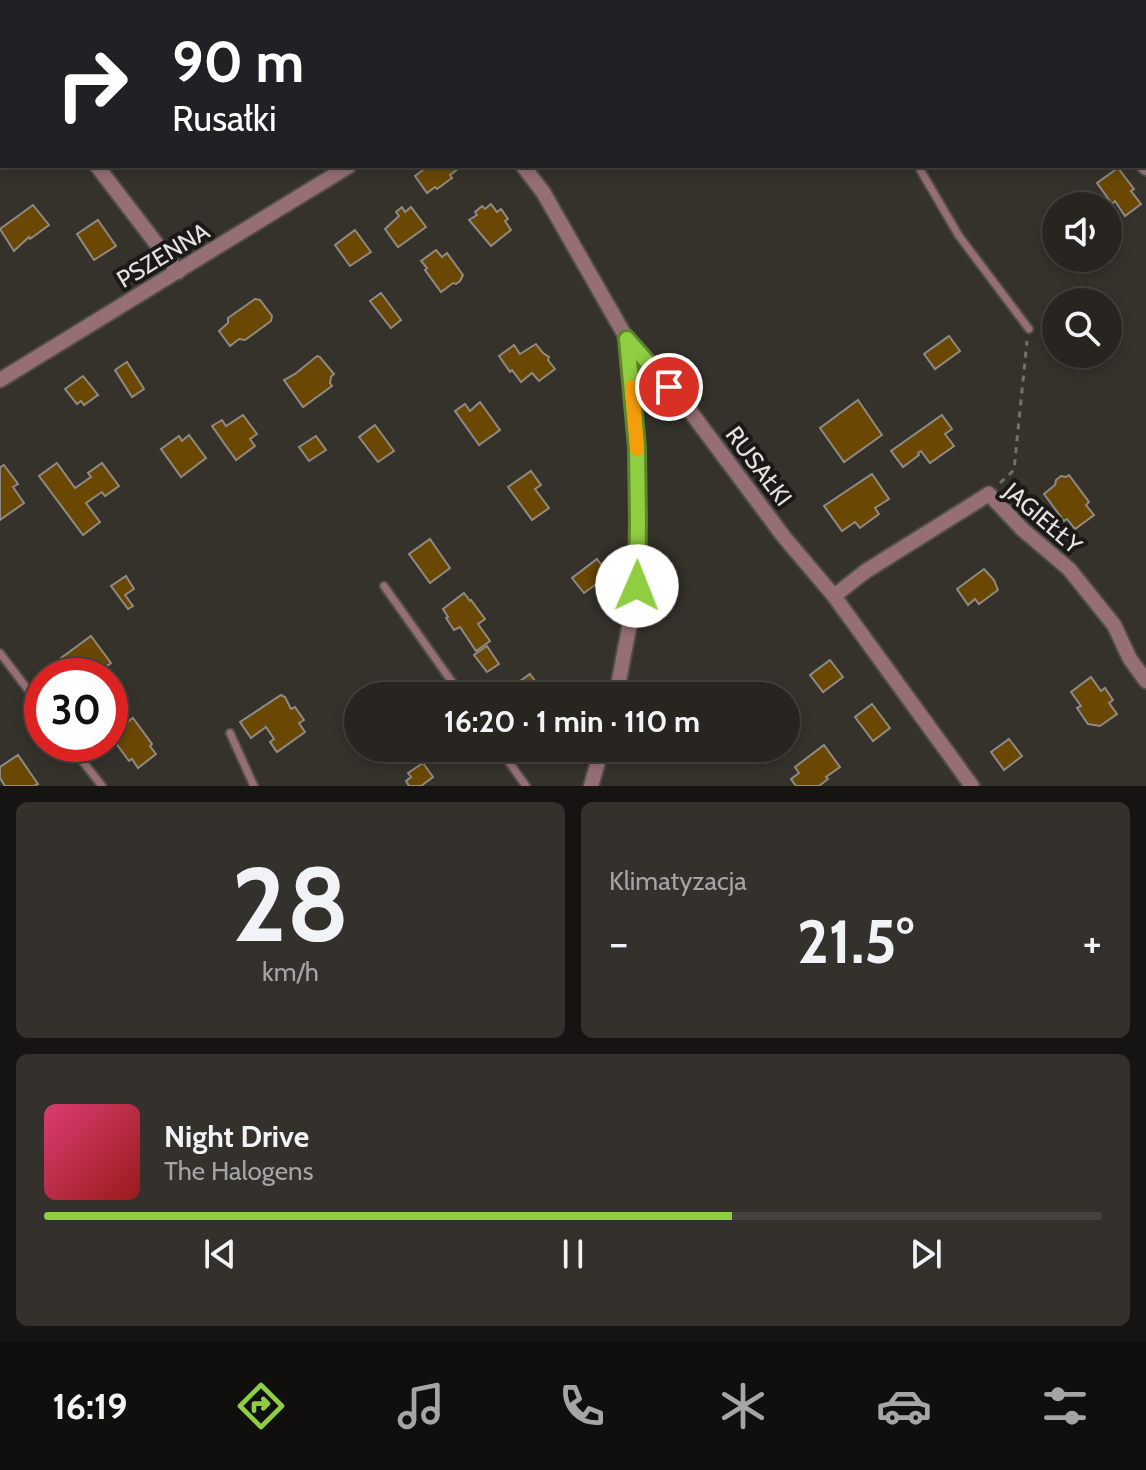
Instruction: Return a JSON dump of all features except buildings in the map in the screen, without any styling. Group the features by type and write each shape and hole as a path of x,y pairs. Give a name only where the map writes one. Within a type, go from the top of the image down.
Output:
{"street":[{"path":"99,168 178,272"},
{"name":"PSZENNA","path":"0,380 346,168"},
{"name":"RUSAŁKI","path":"525,168 543,192 627,339 690,411 784,537 834,596 972,786"},
{"path":"619,682 637,586 637,447 627,339"},
{"name":"JAGIEŁŁY","path":"834,596 866,571 989,494 1023,530 1069,569 1114,625 1130,659 1146,681"},
{"path":"591,786 598,762"}],"lane":[{"path":"919,168 959,236 1029,329"},
{"path":"384,586 452,682"},
{"path":"0,653 24,684"},
{"path":"230,733 254,786"},
{"path":"83,762 102,786"},
{"path":"509,762 526,786"}],"path":[{"path":"989,494 1014,470 1029,329"}],"slow traffic":[{"path":"632,387 637,449"}],"route":[{"path":"637,586 637,447 627,339 669,387"}]}
